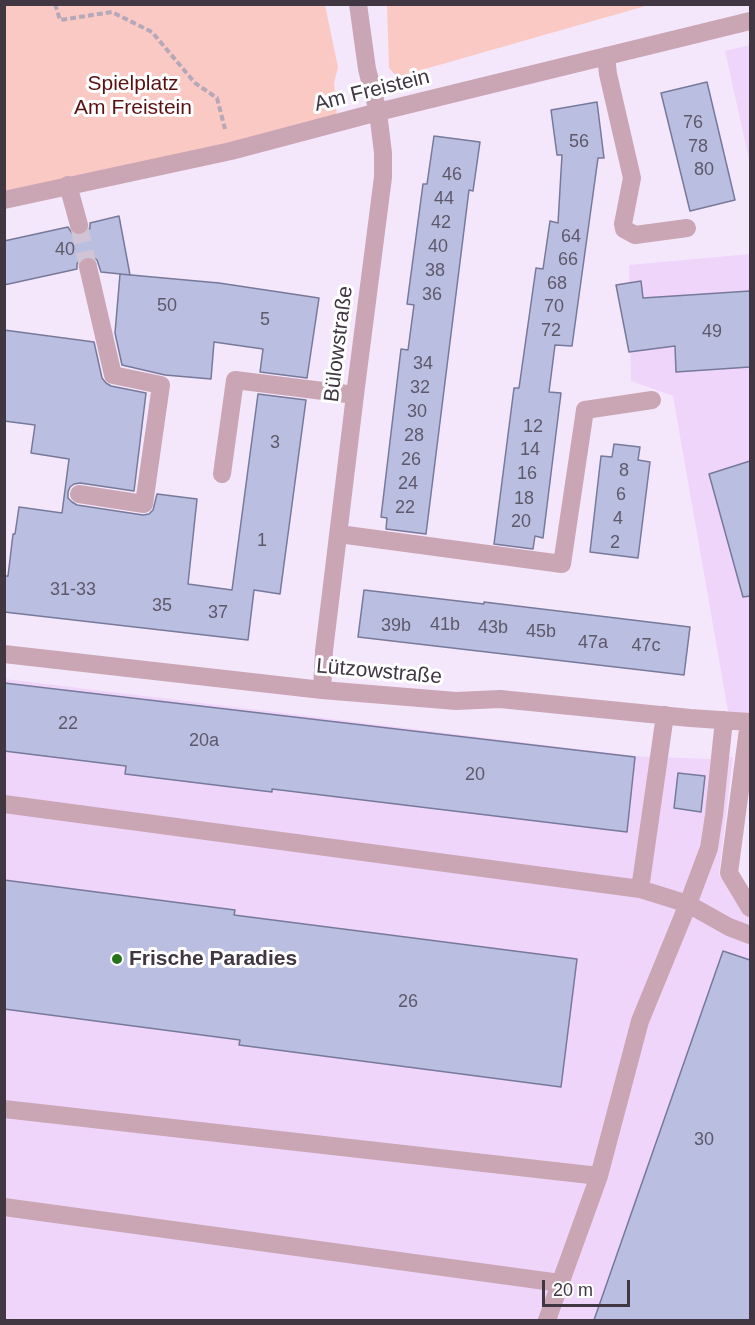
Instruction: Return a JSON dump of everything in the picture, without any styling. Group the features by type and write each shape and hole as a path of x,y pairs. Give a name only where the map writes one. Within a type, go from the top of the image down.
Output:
{"street":[{"name":"Bülowstraße","path":"322,690 324,651 383,177 383,153 378,111 367,69 358,4"},
{"name":"Am Freistein","path":"4,200 231,151 378,111 750,21"},
{"path":"606,57 632,178 622,224 624,229 635,234 687,228"},
{"path":"68,185 79,225"},
{"path":"79,494 144,504 161,385 113,375 88,267"},
{"path":"222,474 235,380 355,395"},
{"path":"339,534 562,564 585,410 652,400"},
{"name":"Lützowstraße","path":"4,654 322,690 456,701 500,699 750,722"},
{"path":"640,889 665,715"},
{"path":"547,1320 599,1176 640,1021 709,848 724,720"},
{"path":"750,722 729,873 750,908"},
{"path":"4,804 640,889 688,904 729,927 750,935"},
{"path":"4,1109 599,1176"},
{"path":"4,1208 560,1283"}],"path":[{"path":"55,4 60,20 111,12 152,32 195,83 217,98 231,151"}],"shaded area":[{"path":"750,45 750,164 725,51"},
{"path":"750,254 750,718 729,717 673,396 631,381 629,265"},
{"path":"5,679 635,756 709,759 733,757 719,874 743,913 750,916 750,1320 5,1320"}],"green space":[{"path":"387,4 649,5 397,77 389,68"},
{"name":"Spielplatz Am Freistein","path":"4,5 325,5 338,67 334,83 337,118 5,196"}],"building":[{"path":"707,82 735,200 690,211 661,93"},
{"path":"597,102 604,158 598,158 572,346 555,345 549,392 561,393 543,538 535,536 533,549 494,544 514,388 519,388 536,268 543,269 550,221 558,223 562,155 557,155 551,110"},
{"path":"434,136 480,142 473,191 469,190 426,534 386,529 387,518 381,517 401,349 408,350 414,305 407,304 423,184 427,184"},
{"path":"119,216 130,275 101,272 97,260 92,256 86,256 80,259 77,269 4,285 4,241 68,227 72,233 81,236 90,228 90,223"},
{"path":"120,274 219,283 319,298 307,378 260,372 263,349 214,342 211,379 165,375 122,365 115,333"},
{"path":"641,281 643,298 750,291 750,367 676,372 675,346 629,352 616,285"},
{"path":"4,330 94,342 102,378 106,383 146,393 134,491 80,483 70,487 68,498 77,505 143,515 153,510 157,494 197,499 188,584 232,590 258,394 306,400 280,594 254,590 248,640 4,612 4,576 8,576 19,507 62,513 69,459 31,453 35,425 4,421"},
{"path":"614,444 640,447 638,460 650,462 638,558 590,552 601,456 612,457"},
{"path":"750,461 750,596 743,597 709,474"},
{"path":"364,590 690,627 684,675 358,637"},
{"path":"4,683 635,757 627,832 272,789 272,792 125,774 126,766 4,751"},
{"path":"678,773 705,776 701,812 674,808"},
{"path":"4,880 235,910 234,915 577,959 561,1087 239,1045 240,1040 4,1009"},
{"path":"723,951 750,960 750,1320 594,1320"}],"tunnel":[{"path":"79,225 88,267"}],"place":[{"name":"Frische Paradies","path":"117,959"}]}
